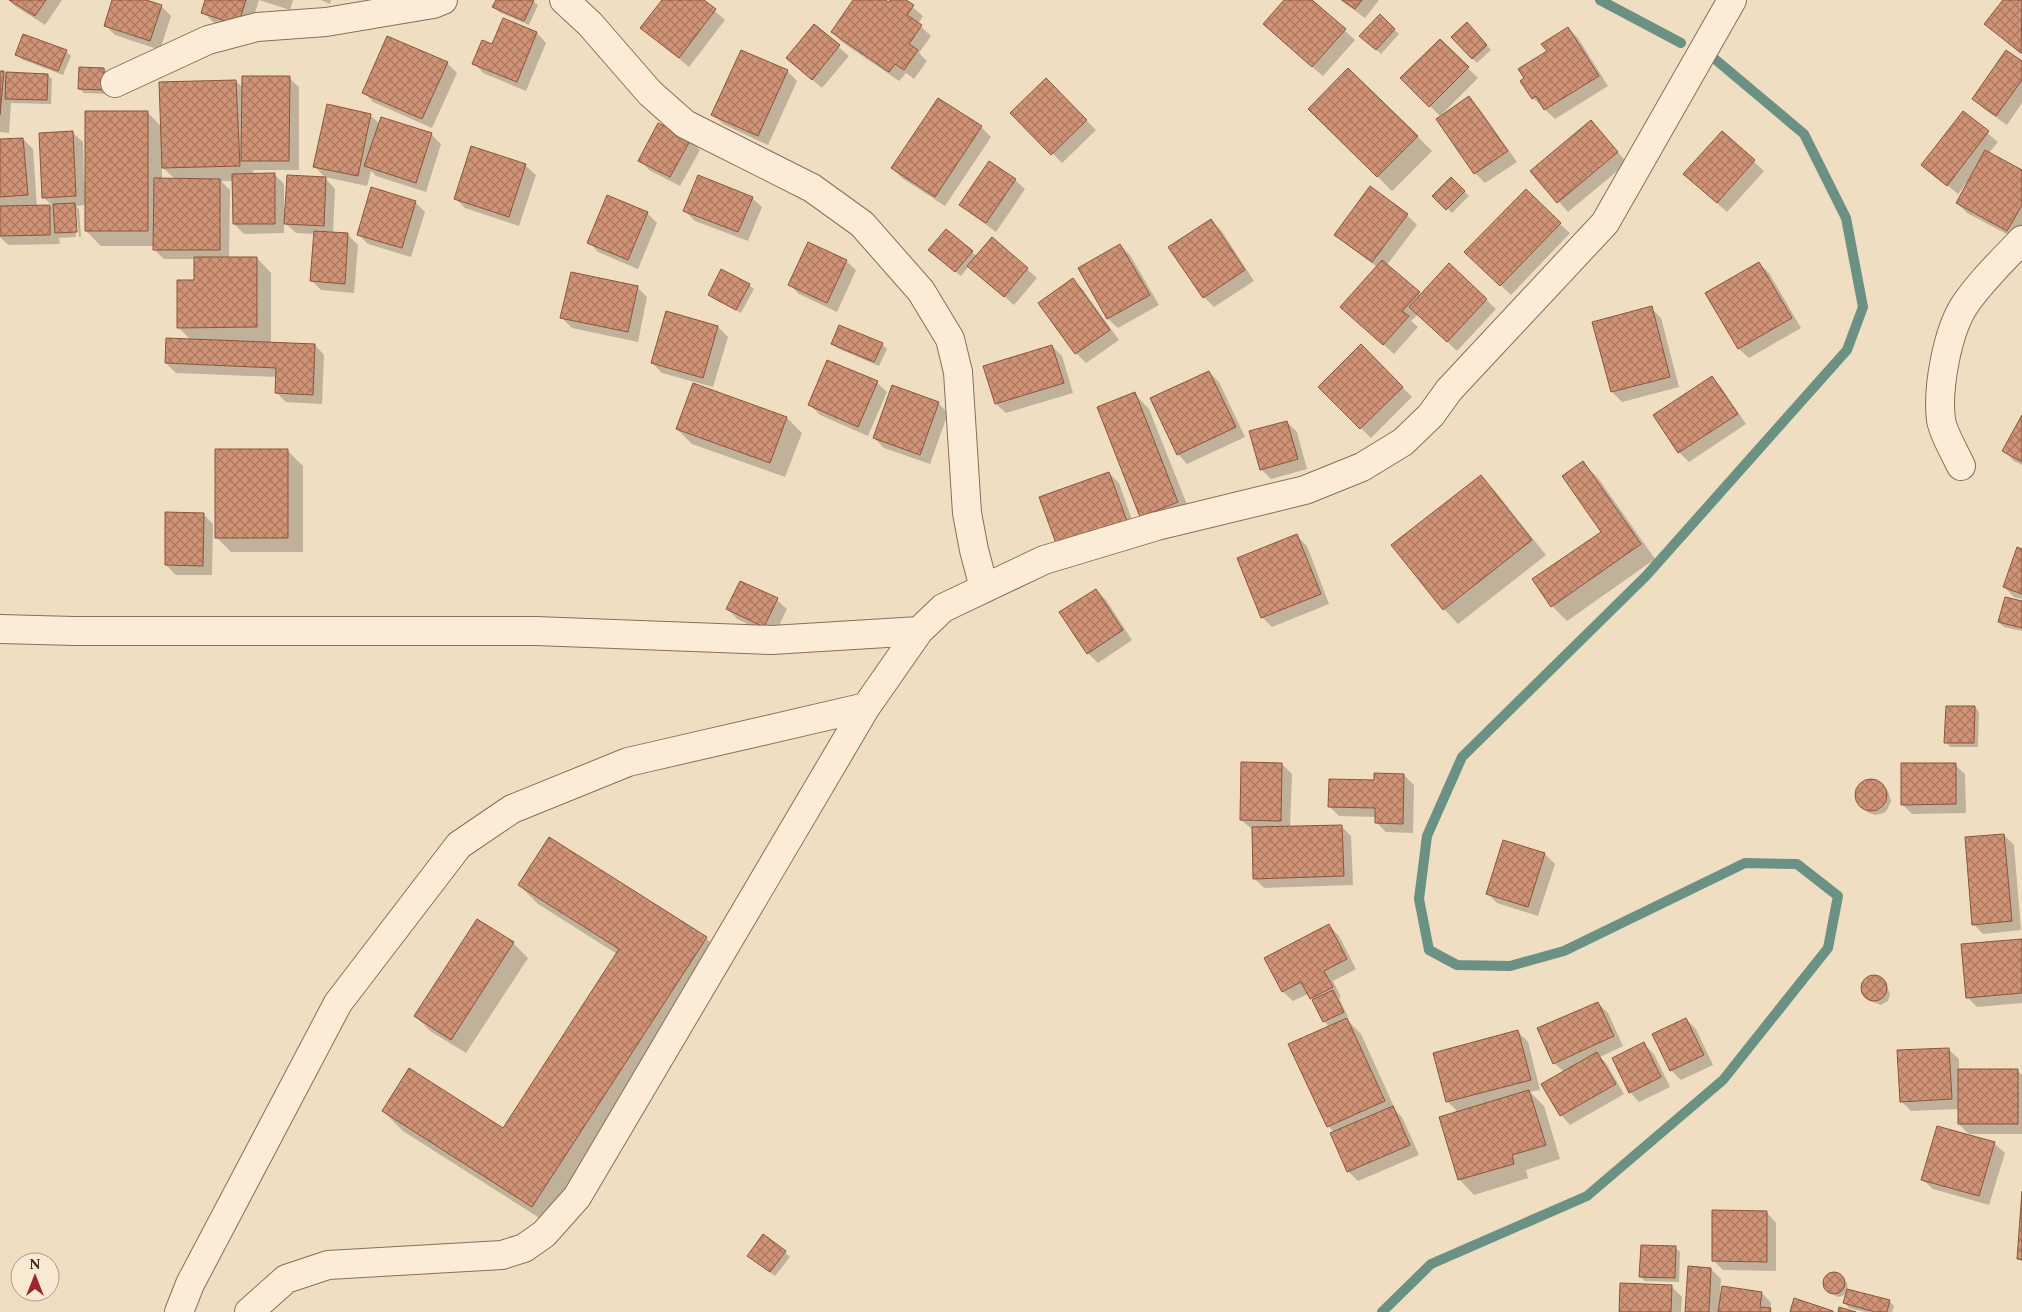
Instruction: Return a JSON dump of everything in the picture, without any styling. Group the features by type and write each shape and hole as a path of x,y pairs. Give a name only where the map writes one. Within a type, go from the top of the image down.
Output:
{"street":[{"path":"115,83 208,40 256,27 326,22 433,4 443,0"},
{"path":"564,0 590,24 650,93 685,124 812,188 862,224 921,291 950,339 958,372 967,513 984,588"},
{"path":"249,1312 254,1305 286,1279 328,1265 502,1255 524,1248 544,1234 577,1197 866,707 919,631 943,608 1044,560 1128,534 1305,490 1362,467 1403,442 1430,415 1449,390 1605,223 1732,0"},
{"path":"1961,466 1941,422 1941,383 1949,342 1964,307 1993,270 2022,240"},
{"path":"0,629 74,631 536,631 772,640 919,631"},
{"path":"179,1312 195,1275 338,1003 458,845 512,809 628,762 866,707"}],"building":[{"path":"9,0 46,0 35,16"},
{"path":"112,0 146,0 162,5 150,41 104,26"},
{"path":"205,0 246,0 238,25 201,13"},
{"path":"496,0 534,0 524,21 492,7"},
{"path":"662,0 704,0 716,9 679,58 640,28"},
{"path":"853,0 885,0 889,2 890,0 906,0 914,5 907,15 922,25 909,44 918,50 904,70 895,64 889,72 831,32"},
{"path":"1284,0 1312,0 1346,29 1312,67 1263,24"},
{"path":"1342,0 1362,0 1355,9"},
{"path":"2003,0 2022,0 2021,53 1984,24"},
{"path":"1380,14 1395,29 1376,50 1359,36"},
{"path":"503,18 537,32 517,82 472,64 482,40 492,44"},
{"path":"1467,22 1487,45 1472,59 1451,37"},
{"path":"814,24 840,45 812,80 786,58"},
{"path":"1568,27 1599,76 1544,110 1536,96 1532,99 1520,81 1524,78 1518,69 1547,51 1541,44"},
{"path":"23,34 67,50 58,71 15,55"},
{"path":"387,36 448,62 422,119 362,93"},
{"path":"1440,39 1469,67 1429,107 1400,78"},
{"path":"741,50 788,70 758,136 711,115"},
{"path":"2006,50 2022,61 2022,80 1996,116 1972,99"},
{"path":"79,67 104,68 104,90 78,89"},
{"path":"1348,68 1418,136 1377,177 1308,109"},
{"path":"0,71 4,71 0,115"},
{"path":"6,72 48,74 47,100 5,99"},
{"path":"242,76 290,76 289,161 241,161"},
{"path":"1046,78 1087,120 1051,155 1010,113"},
{"path":"236,80 240,166 162,168 159,82"},
{"path":"1469,96 1508,151 1474,174 1436,119"},
{"path":"938,98 982,126 935,197 891,168"},
{"path":"327,104 371,114 358,176 313,167"},
{"path":"85,111 148,111 148,231 85,231"},
{"path":"1963,111 1989,131 1947,186 1921,165"},
{"path":"381,117 432,133 416,183 364,166"},
{"path":"1591,120 1618,152 1557,203 1530,171"},
{"path":"658,123 691,139 670,177 638,161"},
{"path":"73,131 76,196 42,198 39,133"},
{"path":"1722,131 1755,160 1717,203 1683,174"},
{"path":"23,138 28,195 0,197 0,139"},
{"path":"471,146 526,164 509,217 454,199"},
{"path":"1985,150 2022,170 2022,205 2007,231 1956,203"},
{"path":"989,161 1016,179 986,223 959,205"},
{"path":"275,173 275,224 233,224 232,174"},
{"path":"287,175 326,177 324,226 284,224"},
{"path":"698,175 753,197 738,232 683,211"},
{"path":"1451,177 1465,191 1446,210 1432,196"},
{"path":"154,178 220,179 220,250 153,250"},
{"path":"1370,186 1408,214 1372,262 1334,235"},
{"path":"371,187 416,201 402,248 357,235"},
{"path":"1526,189 1561,223 1500,286 1464,252"},
{"path":"607,195 648,212 628,260 587,243"},
{"path":"75,203 77,232 55,233 53,204"},
{"path":"50,205 50,235 0,236 0,206"},
{"path":"1211,219 1245,270 1203,298 1168,247"},
{"path":"946,229 973,251 955,272 928,250"},
{"path":"314,231 348,233 345,284 310,281"},
{"path":"992,237 1028,268 1004,297 967,266"},
{"path":"808,242 847,260 827,303 788,285"},
{"path":"1120,244 1150,295 1107,319 1078,268"},
{"path":"194,257 257,257 257,327 177,328 177,280 194,280"},
{"path":"1382,260 1420,292 1402,311 1409,316 1383,345 1340,307"},
{"path":"1759,262 1792,318 1738,349 1705,293"},
{"path":"1449,263 1487,299 1447,342 1409,307"},
{"path":"721,269 750,284 736,310 708,295"},
{"path":"571,272 638,286 628,332 560,318"},
{"path":"1073,278 1110,330 1075,354 1038,303"},
{"path":"1652,306 1670,377 1611,392 1592,322"},
{"path":"666,311 718,326 703,378 651,363"},
{"path":"839,325 883,343 874,362 831,344"},
{"path":"166,338 315,344 313,395 275,393 276,368 165,363"},
{"path":"1361,344 1403,387 1360,429 1318,387"},
{"path":"1052,345 1064,383 995,404 983,366"},
{"path":"827,360 878,381 858,427 808,405"},
{"path":"1209,371 1236,427 1177,455 1150,398"},
{"path":"1712,376 1738,414 1678,453 1653,415"},
{"path":"693,383 787,417 770,463 676,429"},
{"path":"892,385 939,402 920,455 873,438"},
{"path":"1135,392 1178,502 1140,517 1097,407"},
{"path":"2022,415 2022,462 2002,451"},
{"path":"1287,421 1298,459 1260,470 1249,431"},
{"path":"215,449 288,449 288,538 215,538"},
{"path":"1583,461 1641,544 1551,607 1532,579 1601,532 1562,476"},
{"path":"1109,472 1127,521 1057,546 1039,497"},
{"path":"1481,475 1532,540 1443,610 1391,545"},
{"path":"165,512 204,513 203,566 165,565"},
{"path":"1297,534 1321,594 1261,618 1237,558"},
{"path":"2017,547 2022,549 2022,594 2003,587"},
{"path":"740,581 778,598 764,627 726,609"},
{"path":"1096,589 1123,630 1087,654 1059,612"},
{"path":"2005,597 2022,601 2022,628 1998,622"},
{"path":"1946,706 1975,706 1974,743 1944,743"},
{"path":"1241,762 1282,763 1281,821 1240,820"},
{"path":"1901,763 1956,763 1956,804 1901,805"},
{"path":"1374,773 1404,774 1403,824 1375,823 1375,808 1328,807 1329,779 1374,780"},
{"path":"1871,779 1877,780 1882,784 1886,789 1886,801 1882,806 1877,810 1871,811 1865,810 1860,806 1856,801 1855,795 1856,789 1860,784 1865,780"},
{"path":"1342,825 1344,876 1253,879 1252,827"},
{"path":"2004,834 2012,921 1972,925 1965,837"},
{"path":"549,837 707,937 532,1207 382,1111 409,1068 503,1128 619,949 518,885"},
{"path":"1503,840 1545,853 1528,907 1486,894"},
{"path":"477,919 514,942 451,1040 414,1016"},
{"path":"1329,924 1347,959 1324,971 1333,987 1310,999 1301,982 1282,992 1264,958"},
{"path":"2022,939 2022,993 1966,998 1961,944"},
{"path":"1874,975 1883,979 1887,988 1883,997 1874,1001 1865,997 1861,988 1865,979"},
{"path":"1333,990 1344,1012 1323,1022 1312,1000"},
{"path":"1598,1002 1614,1036 1553,1064 1537,1028"},
{"path":"1347,1018 1385,1101 1327,1127 1288,1044"},
{"path":"1686,1018 1704,1055 1670,1071 1652,1034"},
{"path":"1518,1030 1531,1080 1446,1102 1433,1053"},
{"path":"1644,1042 1661,1077 1629,1093 1612,1058"},
{"path":"1949,1048 1952,1099 1900,1102 1897,1050"},
{"path":"1597,1052 1616,1084 1560,1116 1541,1084"},
{"path":"1958,1069 2018,1069 2018,1124 1958,1124"},
{"path":"1529,1090 1546,1145 1512,1155 1514,1164 1458,1180 1439,1117"},
{"path":"1393,1106 1410,1145 1347,1172 1330,1133"},
{"path":"1937,1126 1995,1142 1979,1196 1921,1180"},
{"path":"2022,1191 2022,1260 2017,1259"},
{"path":"1712,1210 1767,1211 1767,1262 1712,1261"},
{"path":"763,1234 786,1251 770,1272 747,1256"},
{"path":"1641,1245 1676,1246 1675,1278 1639,1277"},
{"path":"1688,1266 1711,1268 1709,1312 1685,1312"},
{"path":"1834,1272 1844,1279 1845,1283 1838,1293 1834,1294 1824,1287 1823,1283 1830,1273"},
{"path":"1620,1283 1672,1285 1671,1312 1619,1312"},
{"path":"1722,1286 1762,1292 1760,1307 1771,1308 1770,1312 1718,1312"},
{"path":"1847,1289 1890,1300 1887,1312 1875,1312 1843,1303"},
{"path":"1794,1298 1833,1311 1833,1312 1790,1312"},
{"path":"1839,1307 1856,1312 1838,1312"}],"waterway":[{"path":"1600,0 1681,43"},
{"path":"1382,1312 1431,1264 1587,1196 1723,1080 1828,948 1838,896 1797,864 1745,863 1564,951 1510,966 1457,965 1429,950 1419,899 1427,836 1462,757 1646,576 1847,350 1863,307 1846,218 1804,134 1716,60"}]}
